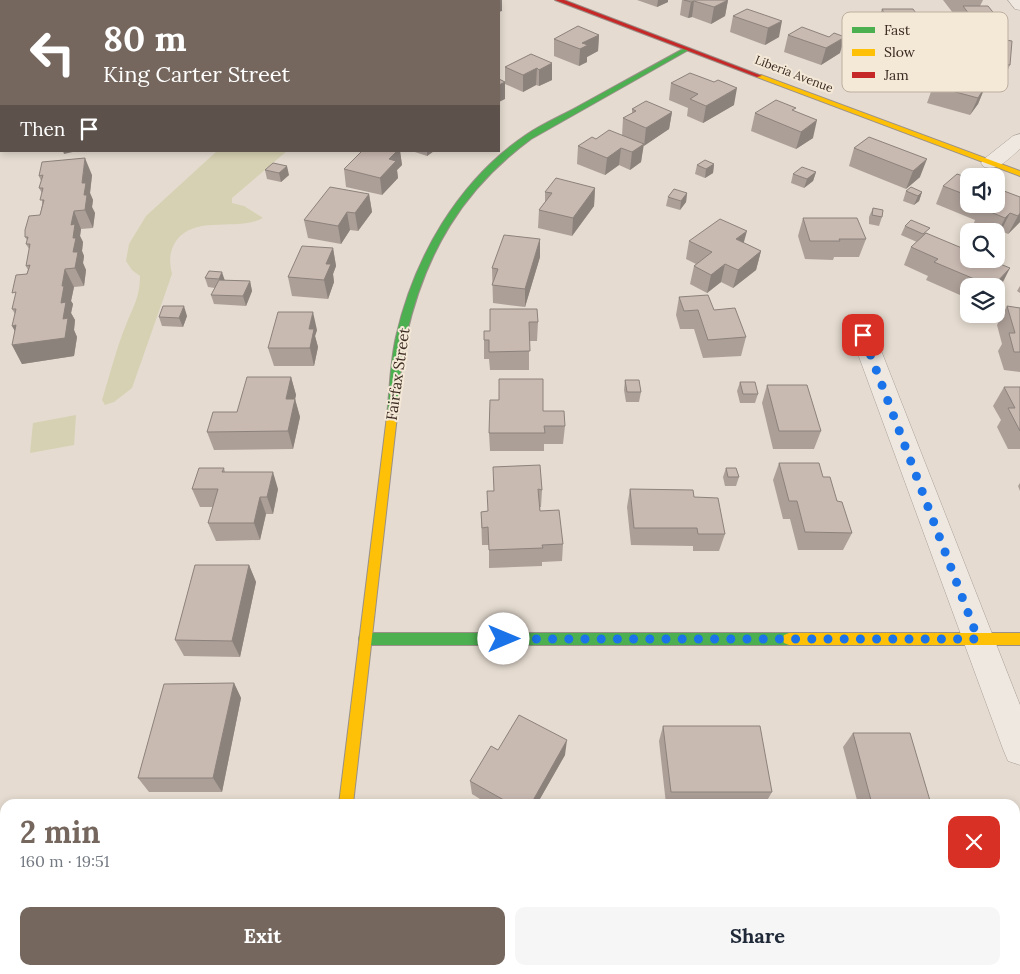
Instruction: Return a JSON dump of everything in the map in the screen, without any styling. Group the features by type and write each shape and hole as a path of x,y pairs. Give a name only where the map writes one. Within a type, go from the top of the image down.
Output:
{"street":[{"name":"Liberia Avenue","path":"558,0 1020,174"},
{"path":"1015,0 1020,6"},
{"name":"Fairfax Street","path":"347,799 400,338 413,292 435,242 452,211 475,182 503,155 528,137 687,48"},
{"path":"991,163 1020,140"},
{"path":"863,335 1020,749"},
{"path":"365,639 1020,639"}],"shaded area":[{"path":"216,152 286,152 232,198 232,203 244,206 263,218 241,224 194,228 184,233 176,241 170,257 172,274 132,388 114,402 105,405 102,400 119,343 139,290 140,276 132,270 126,261 129,244 146,216"},
{"path":"76,415 74,445 30,453 33,423"}],"building":[{"path":"684,0 728,0 714,7"},
{"path":"963,6 988,6 993,12 968,12"},
{"path":"747,9 782,21 768,28 733,16"},
{"path":"882,9 913,9 915,12 884,12"},
{"path":"578,26 599,35 582,43 588,45 580,49 554,39"},
{"path":"802,27 829,37 834,33 842,36 842,39 826,48 788,35"},
{"path":"1008,40 1012,41 1010,65 1008,65"},
{"path":"531,54 552,63 523,75 505,67"},
{"path":"690,73 714,82 718,80 737,88 706,106 690,99 698,94 671,83"},
{"path":"956,92 982,92 978,98"},
{"path":"776,100 796,108 792,110 817,120 801,132 755,113"},
{"path":"646,101 672,112 646,128 623,118 636,111 632,109"},
{"path":"609,130 644,144 632,152 621,148 607,158 578,146 592,137 596,139"},
{"path":"869,137 927,159 913,171 854,148"},
{"path":"361,152 396,152 389,159 396,161 380,178 344,169"},
{"path":"85,158 82,183 86,183 84,195 87,195 85,210 74,211 71,225 75,224 73,238 76,238 73,252 78,252 75,268 65,269 62,286 64,286 61,303 66,302 63,319 68,318 65,338 12,345 16,325 12,326 16,309 12,309 16,292 12,293 16,275 27,274 30,265 26,266 30,244 26,244 28,237 25,237 25,230 29,216 40,215 44,200 40,200 43,188 39,188 43,175 39,176 42,162"},
{"path":"705,160 714,164 706,169 697,165"},
{"path":"273,163 287,166 279,173 265,170"},
{"path":"802,167 816,172 807,179 793,174"},
{"path":"957,174 960,175 960,193 943,186"},
{"path":"556,178 595,188 573,218 539,210 552,193 545,192"},
{"path":"330,187 369,194 355,213 347,212 338,226 304,220"},
{"path":"911,187 922,192 918,196 906,191"},
{"path":"674,189 687,193 681,201 668,197"},
{"path":"1005,191 1020,197 1020,213 1018,216 1010,213 1005,218 993,213 1005,213"},
{"path":"873,208 883,210 882,217 872,215"},
{"path":"803,218 857,218 866,239 810,241"},
{"path":"720,219 747,231 736,239 761,251 738,270 725,264 711,275 694,266 712,252 689,241"},
{"path":"911,220 930,228 923,234 905,226"},
{"path":"926,233 960,247 960,268 1005,268 1005,266 1010,268 1001,278 972,278 934,262 938,259 911,247"},
{"path":"504,235 540,239 525,289 492,285 498,269 492,268"},
{"path":"302,246 333,248 326,264 331,264 324,280 288,277"},
{"path":"209,271 222,272 219,279 205,278"},
{"path":"219,280 250,281 243,296 211,295"},
{"path":"708,295 714,310 735,308 746,337 708,340 698,310 684,311 679,297"},
{"path":"163,306 184,306 179,318 159,317"},
{"path":"1007,306 1020,308 1020,352 1014,352 1009,333 1015,333"},
{"path":"490,309 537,309 538,322 529,322 530,351 489,352 489,340 484,340 484,331 490,331"},
{"path":"278,312 313,312 309,329 314,329 310,348 268,348"},
{"path":"247,377 291,377 286,399 295,399 288,431 207,432 213,412 237,412"},
{"path":"499,379 543,379 543,411 564,411 565,426 544,426 545,433 489,433 490,400 499,400"},
{"path":"625,380 639,380 641,392 627,392"},
{"path":"740,382 755,382 758,394 743,394"},
{"path":"767,385 807,385 821,431 779,431"},
{"path":"1004,387 1020,387 1020,431 1008,408 1015,408"},
{"path":"779,463 819,463 823,477 830,477 837,501 842,502 852,533 805,532 797,501 789,501"},
{"path":"540,465 542,490 538,489 540,511 559,510 563,544 542,545 543,548 489,550 488,527 482,528 481,512 488,511 487,491 494,491 493,467"},
{"path":"199,468 224,468 222,472 273,472 267,497 260,497 254,523 208,523 218,489 192,489"},
{"path":"726,468 736,468 739,477 728,477"},
{"path":"630,489 693,490 694,497 718,498 725,534 698,534 697,528 634,528"},
{"path":"195,565 249,565 232,641 175,640"},
{"path":"234,683 213,778 138,778 164,684"},
{"path":"519,715 567,740 534,799 502,799 470,781 491,746 498,750"},
{"path":"663,726 760,726 772,792 671,792"},
{"path":"853,733 910,733 930,799 871,799"}],"traffic: fast":[{"path":"392,416 399,347 409,308 431,251 463,199 482,176 504,155 528,137 687,49"},
{"path":"365,639 789,639"}],"traffic: slow":[{"path":"759,76 1020,174"},
{"path":"347,799 392,416"},
{"path":"789,639 1020,639"}],"traffic: jam":[{"path":"558,0 759,76"}],"route":[{"path":"504,639 978,639 863,335"}]}
